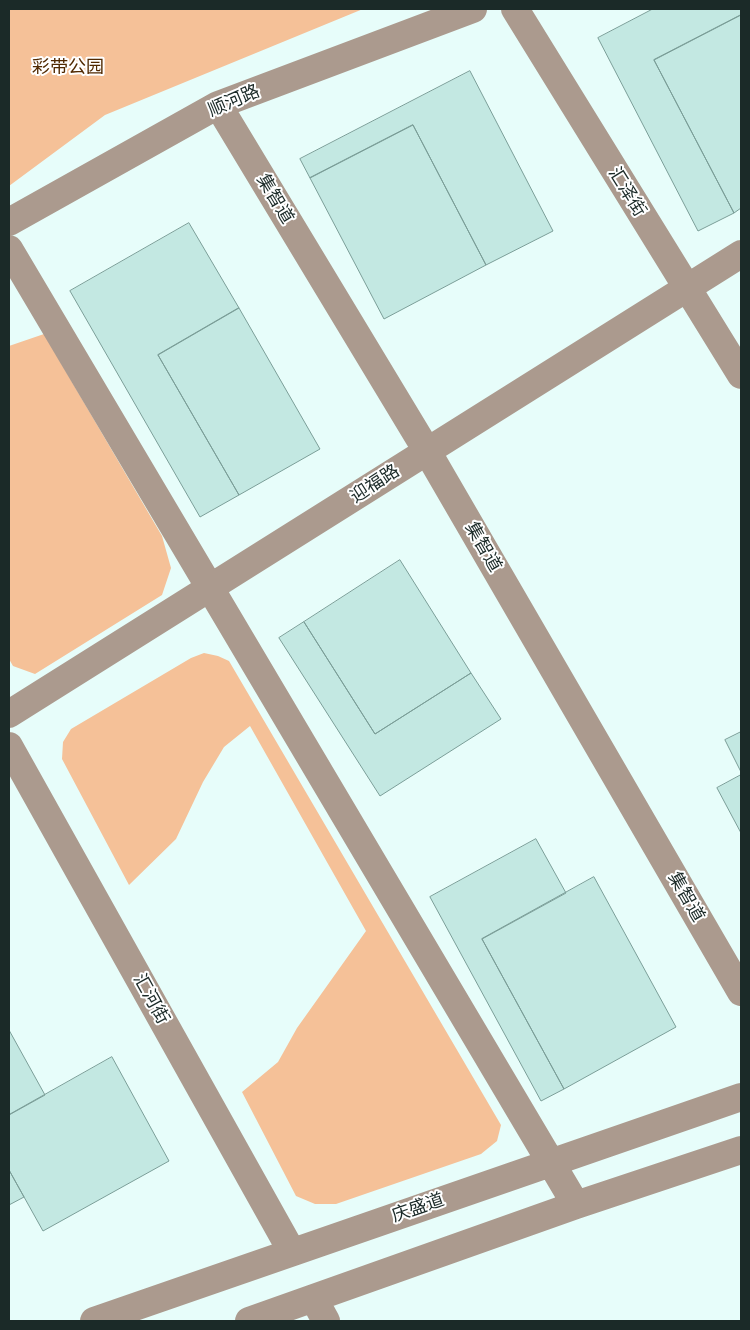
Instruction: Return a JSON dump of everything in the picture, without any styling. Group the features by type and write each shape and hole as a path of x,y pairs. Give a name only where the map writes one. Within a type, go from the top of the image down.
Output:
{"street":[{"name":"顺河路","path":"9,222 218,105 473,9"},
{"name":"汇泽街","path":"515,9 741,375"},
{"name":"集智道","path":"218,105 427,451 741,992"},
{"path":"9,249 576,1205"},
{"name":"迎福路","path":"9,714 741,254"},
{"name":"汇河街","path":"9,746 292,1252"},
{"name":"庆盛道","path":"94,1321 741,1097"},
{"path":"249,1321 320,1310 576,1205 741,1150"}],"green space":[{"name":"彩带公园","path":"9,9 363,9 105,115 9,186"},
{"path":"44,334 162,536 171,568 162,595 35,674 13,666 9,659 9,346"},
{"path":"204,653 229,661 501,1125 497,1141 481,1154 336,1204 315,1204 296,1196 242,1092 278,1062 297,1028 366,931 250,726 224,747 203,782 176,839 129,885 62,759 63,742 71,729 191,658"}],"building":[{"path":"653,9 741,9 741,15 654,60 734,213 698,231 598,38"},
{"path":"741,15 741,208 734,213 654,60"},
{"path":"470,71 553,231 486,265 413,125 310,178 300,159"},
{"path":"413,125 486,265 384,319 310,178"},
{"path":"189,223 239,308 158,355 239,495 200,517 70,291"},
{"path":"239,308 320,449 239,495 158,355"},
{"path":"400,560 471,673 375,734 304,622"},
{"path":"304,622 375,734 471,673 501,719 380,796 279,638"},
{"path":"741,732 741,772 725,740"},
{"path":"741,775 741,833 717,788"},
{"path":"536,839 566,893 482,939 564,1089 541,1101 430,897"},
{"path":"594,877 676,1027 564,1089 482,939"},
{"path":"9,1030 45,1095 9,1115"},
{"path":"112,1057 169,1161 43,1231 9,1170 9,1115"},
{"path":"9,1170 24,1197 9,1205"}]}
